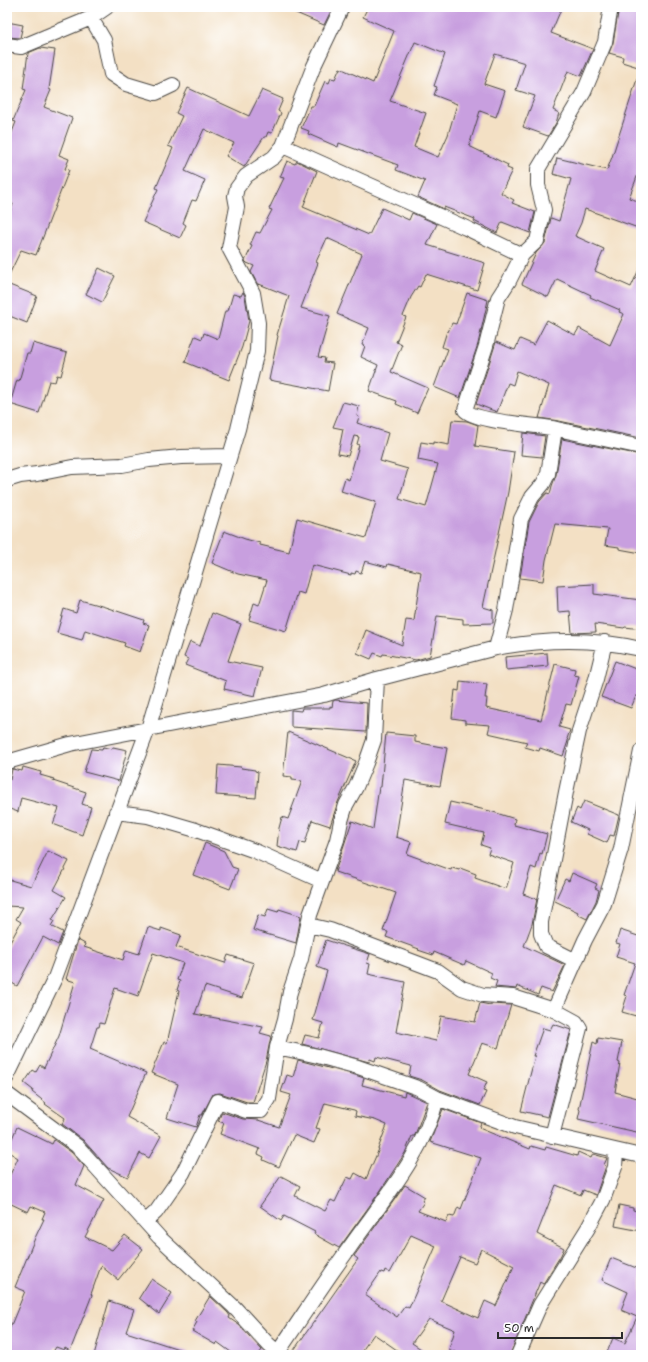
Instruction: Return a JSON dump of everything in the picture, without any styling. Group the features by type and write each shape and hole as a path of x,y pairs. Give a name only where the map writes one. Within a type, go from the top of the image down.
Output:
{"street":[{"path":"7,45 21,47 91,18 107,7"},
{"path":"7,1076 55,978 148,730 238,429 257,352 258,323 253,293 229,248 237,207 235,196 237,188 246,176 274,157 282,146 313,68 342,7"},
{"path":"611,7 605,42 584,92 538,169 538,185 544,210 537,241 522,255 509,281 498,298 486,346 465,410 468,414 489,420 555,429 641,447"},
{"path":"91,18 104,40 112,74 126,84 156,93 173,85"},
{"path":"282,146 466,228 522,255"},
{"path":"496,648 506,610 521,519 532,497 548,474 555,429"},
{"path":"7,480 20,476 72,467 122,465 149,460 181,457 229,456"},
{"path":"7,762 70,744 324,695 377,679 496,648 560,641 605,642 641,649"},
{"path":"576,961 546,946 541,934 542,922 579,731 596,679 605,642"},
{"path":"146,1221 156,1212 183,1173 218,1101 246,1111 261,1111 270,1099 277,1047 290,992 301,960 308,925 337,840 340,821 346,805 356,787 374,740 377,679"},
{"path":"554,1010 585,940 604,904 621,849 641,751"},
{"path":"116,812 148,816 196,830 254,851 322,881"},
{"path":"308,925 330,930 438,971 462,988 483,995 513,997 554,1010 576,1022 580,1028 552,1136"},
{"path":"277,1047 358,1067 418,1088 437,1098 515,1128 641,1156"},
{"path":"7,1094 77,1146 159,1237 234,1307 269,1345 279,1353 328,1277 411,1160 434,1113 437,1098"},
{"path":"518,1355 540,1305 588,1228 603,1200 615,1167 616,1151"}],"building":[{"path":"282,7 333,7 324,25"},
{"path":"368,7 562,7 551,33 593,49 581,76 568,71 553,110 559,113 556,123 548,136 523,127 535,96 516,90 525,63 495,54 484,84 505,91 496,117 480,111 469,146 508,165 507,168 512,170 501,193 514,200 512,203 535,212 530,233 502,222 497,233 474,221 475,219 444,207 444,209 418,197 425,181 396,170 398,165 339,143 338,147 308,134 309,131 301,128 311,106 314,106 325,81 329,83 331,78 335,79 340,68 373,83 394,31 363,17","holes":["415,42 445,54 434,86 437,87 434,95 457,104 448,135 438,157 414,147 426,113 390,101"]},
{"path":"619,7 641,7 641,68 622,62 623,57 609,53 613,43"},
{"path":"7,22 23,25 20,38 7,37"},
{"path":"40,48 55,50 49,89 51,90 44,107 72,118 59,155 69,159 65,169 69,170 36,255 21,250 7,279 7,220 13,204 7,201 7,145 16,122 13,121 26,90 23,89 28,53"},
{"path":"638,76 641,77 641,175 638,174 629,198 641,202 641,229 585,209 575,236 604,249 595,271 631,287 641,265 641,438 539,418 549,385 517,371 513,385 508,383 497,412 476,404 496,342 515,350 520,339 534,345 547,320 575,335 579,328 610,345 624,314 619,312 620,310 590,297 591,295 557,279 548,297 522,284 536,253 545,243 551,218 559,221 571,179 553,174 557,158 607,170"},
{"path":"188,88 249,116 262,90 283,99 278,111 281,113 272,133 268,132 244,167 226,156 234,143 204,129 185,171 205,180 196,201 192,200 183,223 186,225 180,238 143,222 158,189 156,188 173,148 168,146 182,116 176,113"},
{"path":"287,161 295,164 297,161 317,171 303,207 369,235 382,208 409,220 412,213 437,224 427,245 485,263 477,290 426,274 420,287 418,286 411,297 403,316 406,317 396,342 402,344 391,372 428,388 417,413 396,404 397,401 369,391 378,365 361,357 365,346 362,345 369,328 337,314 362,254 327,238 316,262 318,263 301,308 330,316 318,357 325,358 324,362 333,363 328,391 269,380 277,335 289,296 259,284 258,285 251,272 254,266 245,261 252,246 250,245 256,232 260,233 272,210 269,209 284,178 280,177"},
{"path":"99,268 115,276 102,302 86,294"},
{"path":"7,284 37,296 27,323 7,315"},
{"path":"243,292 249,321 242,347 229,380 185,362 195,336 202,339 204,333 218,339 225,311 228,311 233,294 241,296"},
{"path":"467,293 488,300 478,344 460,398 434,387 448,349 442,347 447,331 448,332 452,323 456,324"},
{"path":"33,343 67,353 61,376 57,375 55,382 49,381 39,413 10,404 17,380 19,381 27,353 30,353"},
{"path":"343,402 359,406 357,416 359,417 357,423 388,433 380,461 408,469 399,499 426,507 438,464 418,460 421,442 433,444 433,442 449,445 452,420 467,421 478,425 475,446 514,452 508,492 483,607 493,610 493,623 463,624 463,619 437,616 430,656 416,660 383,654 382,656 374,653 371,659 357,653 366,630 402,645 406,620 414,621 421,572 388,564 387,567 365,561 361,573 356,571 355,574 351,573 351,575 312,565 304,594 298,592 286,631 249,620 254,603 259,605 267,580 238,574 212,563 224,531 260,543 260,545 289,552 297,518 366,538 376,502 341,491 345,478 349,480 359,445 357,444 359,437 354,436 348,456 338,454 343,429 333,427"},
{"path":"523,433 545,436 542,457 521,455"},
{"path":"562,439 641,455 641,553 605,545 608,529 555,524 546,560 543,581 520,578 529,522 539,502 547,493 550,494 556,475"},
{"path":"594,584 594,594 641,600 641,629 595,624 596,632 572,633 570,611 558,612 557,586"},
{"path":"80,600 144,620 143,623 149,625 140,652 124,646 125,643 85,630 82,640 57,633 64,609 76,613"},
{"path":"212,613 241,624 228,661 262,668 255,696 224,689 226,681 185,665 188,659 184,657 190,642 200,646"},
{"path":"547,653 548,666 506,670 505,657"},
{"path":"615,661 641,671 641,697 636,696 631,708 601,697"},
{"path":"555,664 575,669 574,675 579,676 571,705 566,704 559,727 570,730 563,756 540,748 539,751 525,747 527,742 488,733 490,725 465,723 465,720 452,718 455,690 459,691 460,681 487,684 485,698 487,698 486,708 541,720"},
{"path":"335,700 367,703 366,732 291,727 291,710 301,711 302,708 330,708"},
{"path":"288,732 356,761 338,802 330,826 312,820 305,843 300,842 297,852 277,846 282,817 288,819 302,781 292,780 292,777 283,776"},
{"path":"386,733 415,736 415,742 447,748 440,786 405,780 396,837 411,842 407,854 451,870 452,868 459,870 460,868 476,874 475,878 506,889 514,863 488,854 490,848 481,845 484,833 445,824 450,802 490,811 515,819 514,825 547,834 542,854 540,853 536,869 531,867 523,894 537,899 532,924 524,946 565,965 552,992 541,988 538,995 517,986 516,989 495,987 497,981 490,978 492,973 466,961 464,965 434,952 433,955 386,937 388,932 383,931 396,893 335,872 352,821 373,829 379,787 381,787"},
{"path":"103,747 112,749 113,747 127,750 119,781 84,772 91,749 102,750"},
{"path":"218,765 241,767 258,772 256,798 216,795"},
{"path":"23,767 41,772 40,775 54,779 53,781 86,792 82,804 91,807 82,835 53,824 59,808 21,798 18,812 7,808 7,779 10,780 12,769 22,771"},
{"path":"584,801 619,815 614,836 610,835 607,843 587,834 588,830 571,822 577,808 580,810"},
{"path":"205,843 224,851 232,867 238,869 230,889 193,875"},
{"path":"48,851 69,861 54,890 66,897 52,920 54,921 51,926 63,932 58,945 43,937 17,986 7,980 7,948 21,922 16,919 23,907 7,906 7,879 31,886"},
{"path":"572,873 597,884 595,888 599,890 596,901 587,919 577,914 578,912 555,901 565,879 569,881"},
{"path":"268,909 278,912 279,909 301,916 296,943 253,930 258,915 265,917"},
{"path":"148,927 161,931 161,928 181,935 176,947 225,963 228,955 254,963 242,998 205,986 195,1014 263,1027 260,1033 271,1036 266,1061 253,1102 247,1102 220,1093 213,1094 202,1115 200,1115 196,1127 167,1118 178,1084 151,1073 164,1042 167,1043 179,991 177,990 180,981 177,980 183,963 153,953 138,996 115,988 104,1024 100,1023 99,1027 97,1027 90,1049 146,1073 127,1117 161,1136 149,1158 140,1153 128,1177 108,1168 83,1140 62,1124 65,1118 45,1104 46,1103 32,1092 33,1090 24,1083 33,1070 36,1072 40,1065 44,1068 59,1036 75,982 66,979 78,940 85,944 84,947 123,960 126,950 139,954"},
{"path":"620,930 641,938 641,1008 639,1007 636,1016 622,1012 627,996 624,995 635,963 616,957 620,944 616,943"},
{"path":"326,940 370,954 367,963 370,964 368,974 405,982 396,1032 436,1041 441,1016 475,1022 480,1003 490,1005 511,1005 498,1048 482,1043 469,1074 487,1082 483,1091 486,1092 480,1105 440,1090 422,1080 409,1076 411,1066 376,1057 375,1061 370,1059 369,1062 302,1044 305,1035 319,1038 323,1023 313,1020 327,971 317,967"},
{"path":"553,1024 571,1030 548,1117 521,1111 535,1056 533,1056 543,1028 550,1030"},
{"path":"598,1038 622,1042 615,1092 641,1099 641,1133 578,1119 593,1042 597,1044"},
{"path":"298,1060 364,1078 362,1085 404,1096 405,1092 427,1102 415,1135 412,1136 405,1153 381,1190 339,1248 314,1234 315,1232 284,1216 281,1221 260,1206 281,1176 300,1186 295,1196 325,1211 331,1200 335,1202 347,1177 352,1179 355,1173 366,1179 379,1149 387,1125 375,1120 355,1116 356,1111 354,1110 325,1103 316,1128 320,1129 314,1143 294,1135 279,1167 263,1160 264,1157 258,1154 260,1149 220,1134 224,1123 218,1121 222,1112 243,1119 258,1120 279,1127 291,1095 281,1092 287,1075 293,1077"},
{"path":"443,1109 481,1123 479,1128 530,1149 531,1146 545,1150 546,1147 577,1156 578,1152 591,1158 593,1154 607,1158 604,1165 606,1166 596,1195 583,1190 581,1195 556,1185 537,1234 564,1248 543,1284 540,1282 510,1355 461,1355 449,1349 455,1330 429,1319 412,1343 430,1355 404,1355 374,1334 359,1355 301,1355 294,1350 358,1259 354,1256 405,1185 425,1197 422,1201 424,1202 418,1211 446,1222 449,1216 454,1217 458,1207 461,1209 481,1158 430,1142","holes":["411,1235 436,1246 409,1308 405,1306 397,1317 365,1295 381,1272 384,1273 385,1270 390,1273","481,1249 514,1266 496,1306 485,1301 478,1318 441,1301 460,1257 475,1263"]},
{"path":"17,1127 52,1144 54,1140 71,1152 84,1166 76,1185 104,1200 85,1237 112,1250 125,1235 143,1249 118,1280 101,1266 91,1294 92,1295 70,1351 65,1348 64,1350 56,1347 51,1355 7,1355 7,1335 25,1291 15,1287 44,1219 42,1219 45,1212 31,1206 28,1212 7,1202 7,1181 18,1158 7,1150"},
{"path":"619,1205 633,1208 633,1210 641,1212 641,1231 615,1226"},
{"path":"611,1258 639,1269 641,1264 641,1355 606,1355 613,1338 625,1343 637,1317 621,1310 628,1292 602,1280"},
{"path":"151,1279 172,1293 159,1314 139,1298"},
{"path":"210,1296 228,1313 230,1316 229,1318 239,1325 262,1350 258,1355 235,1355 217,1342 216,1345 192,1331 197,1322 195,1321"},
{"path":"109,1301 134,1309 126,1332 188,1352 187,1355 94,1355"}]}
